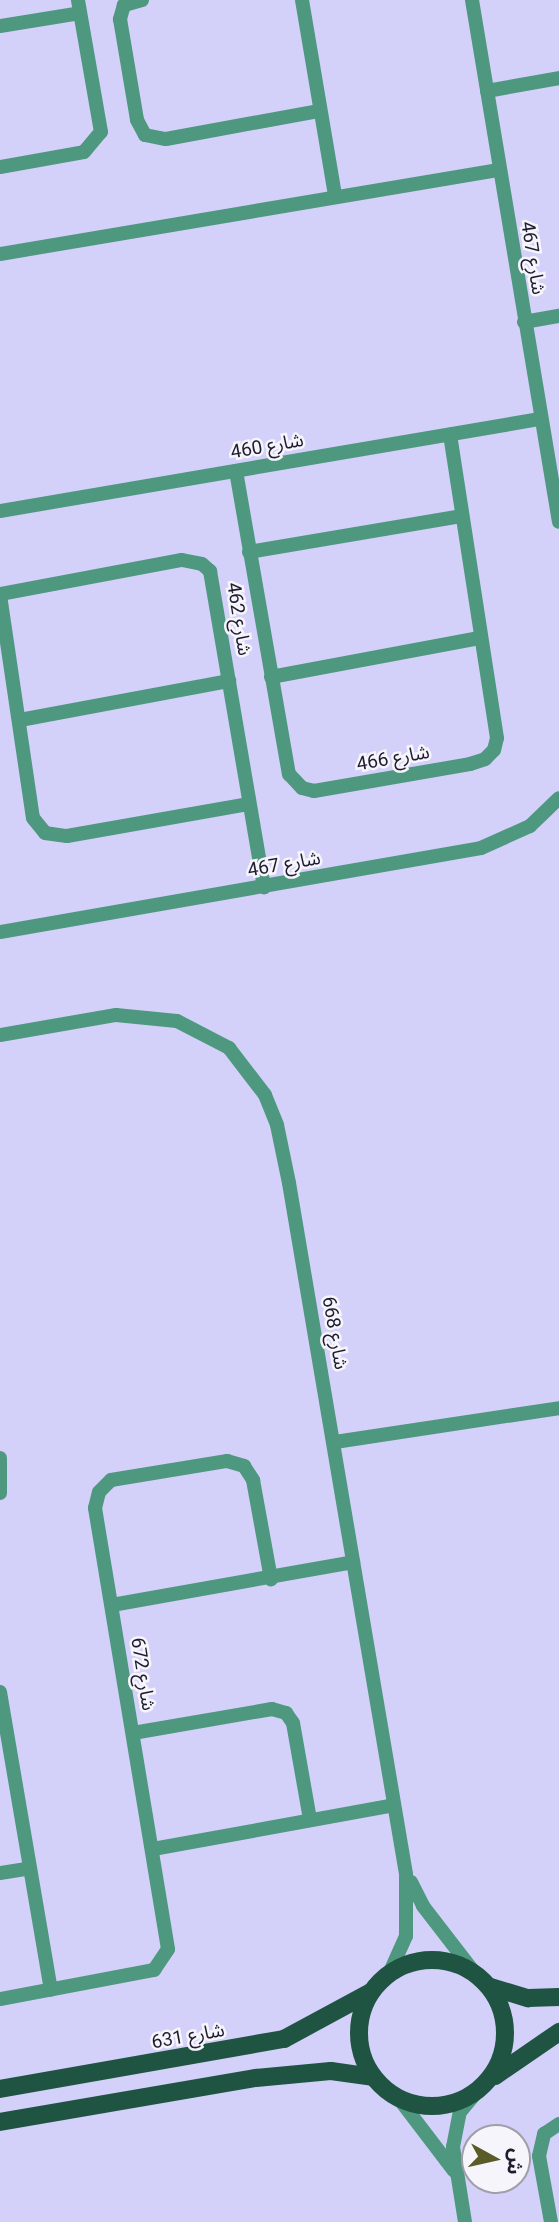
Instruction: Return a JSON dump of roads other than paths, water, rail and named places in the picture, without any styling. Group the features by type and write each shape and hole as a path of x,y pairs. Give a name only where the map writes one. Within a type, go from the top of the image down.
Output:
{"main road":[{"path":"483,2087 502,2059 506,2034 502,2009 491,1987 474,1972 447,1960 418,1960 390,1972 371,1992 361,2012 358,2035 373,2077 400,2100 426,2107 453,2104 483,2087 559,2032"},
{"path":"491,1987 528,1998 559,1997"},
{"name":"شارع 631","path":"0,2089 284,2039 371,1992"},
{"path":"0,2122 256,2078 331,2071 373,2077"}],"street":[{"path":"142,0 124,5 120,19 137,120 145,135 166,139 319,111"},
{"path":"302,0 335,197"},
{"name":"شارع 467","path":"472,0 559,522"},
{"path":"0,26 79,6 101,132 95,144 69,156 0,167"},
{"path":"487,91 559,78"},
{"path":"0,254 499,170"},
{"path":"524,322 559,316"},
{"name":"شارع 460","path":"0,511 540,419"},
{"name":"شارع 466","path":"236,471 289,774 302,788 314,791 485,760 497,738 479,638 450,435"},
{"path":"249,552 461,516"},
{"name":"شارع 462","path":"0,594 182,560 202,564 214,582 264,887"},
{"path":"0,594 33,818 45,833 67,836 249,804"},
{"path":"271,677 479,638"},
{"path":"20,720 229,681"},
{"name":"شارع 467","path":"0,933 481,848 530,826 559,798"},
{"name":"شارع 668","path":"0,1035 116,1015 177,1021 208,1033 229,1048 251,1074 277,1125 335,1442 407,1874 406,1936 390,1972"},
{"path":"335,1442 559,1408"},
{"path":"0,1458 0,1493"},
{"name":"شارع 672","path":"0,1999 155,1970 162,1964 168,1949 95,1508 99,1492 111,1480 227,1461 244,1466 253,1480 271,1579"},
{"path":"112,1605 271,1579 353,1562"},
{"path":"0,1692 5,1748 30,1868 51,1990"},
{"path":"133,1733 272,1709 286,1713 293,1723 310,1819"},
{"path":"153,1849 394,1805"},
{"path":"0,1873 30,1868"},
{"name":"شارع 668","path":"407,1874 423,1906 474,1972"},
{"path":"465,2222 456,2174 455,2127 483,2087"},
{"path":"400,2100 456,2174"},
{"path":"551,2222 539,2156 544,2134 559,2124"}]}
